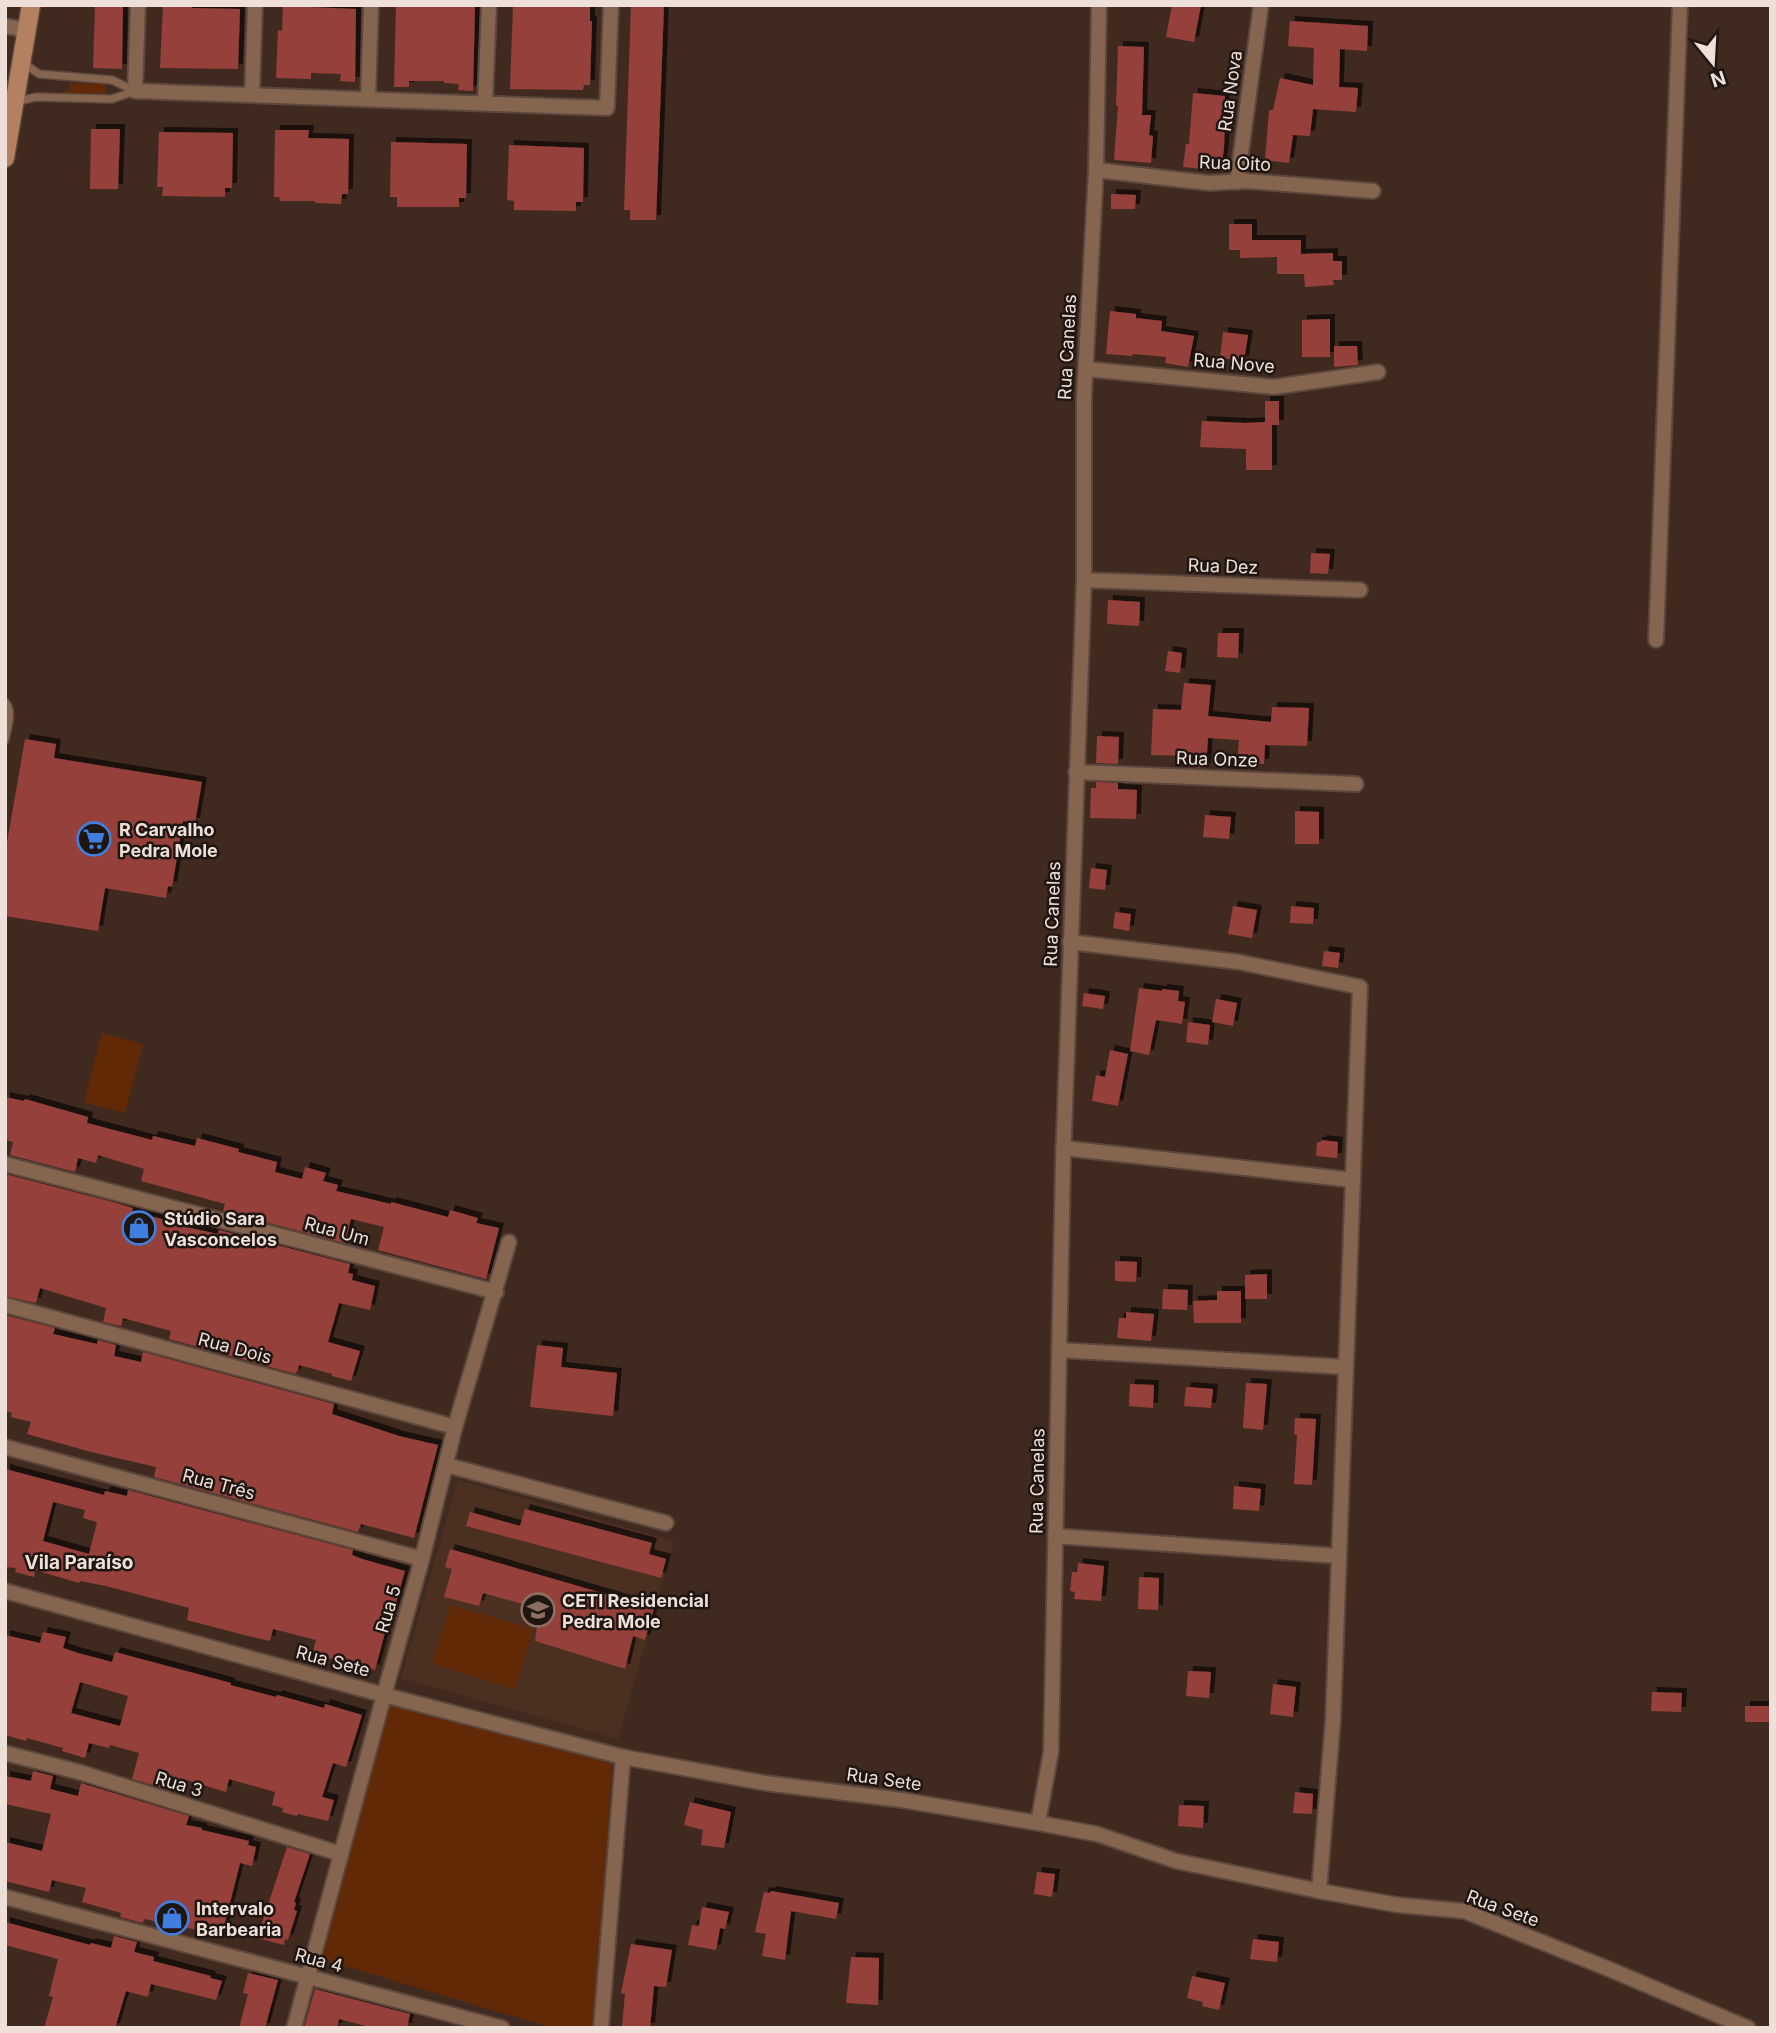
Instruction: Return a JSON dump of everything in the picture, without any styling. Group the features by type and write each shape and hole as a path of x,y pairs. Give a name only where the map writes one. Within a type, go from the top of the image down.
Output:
{"street":[{"path":"5,158 31,5"},
{"path":"138,5 135,91 607,108 611,5"},
{"path":"252,95 255,5"},
{"path":"368,99 372,5"},
{"path":"485,103 489,5"},
{"name":"Rua Canelas","path":"1038,1823 1051,1752 1063,1148 1084,580 1084,397 1096,170 1099,5"},
{"name":"Rua Nova","path":"1237,182 1261,5"},
{"path":"1656,640 1680,5"},
{"path":"5,26 27,30"},
{"name":"Rua Oito","path":"1096,170 1209,183 1237,182 1373,191"},
{"name":"Rua Nove","path":"1086,369 1274,387 1378,372"},
{"name":"Rua Dez","path":"1084,580 1360,590"},
{"name":"Rua Onze","path":"1076,772 1356,784"},
{"path":"1070,942 1239,962 1360,986 1333,1720 1319,1891"},
{"path":"1063,1148 1353,1180"},
{"name":"Rua Um","path":"5,1164 496,1292"},
{"name":"Rua 5","path":"294,2028 422,1559 455,1427 509,1242"},
{"name":"Rua Dois","path":"5,1305 455,1427"},
{"path":"1059,1350 1346,1367"},
{"name":"Rua Três","path":"5,1447 422,1559"},
{"path":"446,1465 666,1523"},
{"path":"1055,1536 1339,1556"},
{"name":"Rua Sete","path":"5,1591 623,1758 765,1783 902,1800 1038,1823 1097,1834 1176,1861 1319,1891 1398,1905 1464,1911 1748,2028"},
{"name":"Rua 3","path":"5,1753 79,1772 341,1854"},
{"path":"601,2028 623,1758"},
{"name":"Rua 4","path":"5,1897 502,2028"}],"lane":[{"path":"22,61 39,74 112,80 135,91"},
{"path":"15,103 36,97 112,99 135,91"},
{"path":"5,702 9,704 10,711 5,740"}],"shaded area":[{"path":"71,83 106,84 106,95 62,94 62,91 70,91"},
{"path":"102,1033 143,1044 125,1113 84,1102"},
{"name":"CETI Residencial Pedra Mole","path":"458,1480 674,1541 618,1739 401,1678"},
{"path":"450,1605 533,1629 515,1689 432,1664"},
{"path":"389,1703 612,1764 595,2028 552,2028 318,1958"}],"building":[{"path":"122,5 122,69 93,68 95,6"},
{"path":"163,5 240,9 238,69 160,68"},
{"path":"396,5 475,5 473,91 458,90 459,84 444,81 409,81 409,87 394,87"},
{"path":"513,5 590,5 590,85 584,85 583,90 510,89"},
{"path":"631,5 664,5 656,220 630,220 630,210 624,210"},
{"path":"1172,5 1201,5 1194,42 1166,37"},
{"path":"283,6 356,9 355,82 340,81 341,74 311,73 311,79 276,78 278,30 282,31"},
{"path":"1290,21 1368,26 1367,51 1340,49 1339,87 1358,88 1356,112 1313,109 1310,136 1293,135 1289,163 1265,160 1269,110 1273,110 1280,78 1313,85 1314,48 1288,46"},
{"path":"1118,46 1144,47 1142,115 1151,115 1151,163 1114,160 1118,106"},
{"path":"1193,93 1225,96 1221,171 1183,167 1186,144 1189,144"},
{"path":"91,129 120,129 118,189 90,189"},
{"path":"275,130 309,130 308,138 349,139 348,194 342,194 341,204 280,201 279,197 274,197"},
{"path":"159,132 233,133 232,188 225,188 225,197 162,196 163,187 157,187"},
{"path":"391,142 467,144 466,198 459,198 459,207 397,207 397,197 390,197"},
{"path":"509,145 584,148 583,202 576,202 576,211 514,210 514,201 507,200"},
{"path":"1111,194 1136,195 1135,209 1111,209"},
{"path":"1229,224 1252,224 1252,240 1301,240 1301,254 1333,253 1333,261 1342,261 1342,280 1333,280 1334,285 1305,287 1304,274 1277,274 1277,257 1240,258 1240,250 1229,250"},
{"path":"1110,311 1162,321 1161,331 1194,336 1188,367 1165,363 1166,357 1106,354"},
{"path":"1330,319 1330,357 1302,357 1302,320"},
{"path":"1223,332 1248,335 1244,361 1220,358"},
{"path":"1334,346 1357,346 1358,365 1334,367"},
{"path":"1265,401 1279,401 1279,425 1272,425 1272,470 1246,470 1246,449 1200,447 1202,421 1265,422"},
{"path":"1311,553 1330,554 1328,574 1310,573"},
{"path":"1108,600 1140,602 1139,626 1107,624"},
{"path":"1218,633 1239,633 1238,658 1217,657"},
{"path":"1168,651 1182,653 1180,673 1165,671"},
{"path":"1184,683 1211,685 1208,716 1271,722 1272,707 1309,708 1307,746 1265,745 1264,764 1237,763 1239,740 1208,738 1206,768 1187,767 1186,756 1151,755 1153,709 1181,710"},
{"path":"1097,736 1119,737 1118,764 1096,763"},
{"name":"R Carvalho Pedra Mole","path":"25,739 56,744 54,758 202,782 195,823 183,821 172,887 168,886 166,898 105,888 98,931 5,916 5,854"},
{"path":"1096,782 1118,783 1118,789 1137,790 1136,819 1090,818 1091,788 1096,788"},
{"path":"1295,811 1319,812 1319,844 1295,844"},
{"path":"1205,815 1231,817 1229,839 1203,837"},
{"path":"1091,868 1107,870 1105,890 1089,888"},
{"path":"1233,906 1257,910 1252,938 1228,934"},
{"path":"1291,906 1314,908 1313,924 1290,923"},
{"path":"1115,912 1131,914 1129,931 1113,928"},
{"path":"1324,951 1340,953 1338,968 1322,966"},
{"path":"1139,988 1179,991 1178,1001 1185,1002 1182,1024 1156,1020 1149,1055 1130,1051"},
{"path":"1084,993 1105,996 1103,1009 1082,1006"},
{"path":"1216,999 1237,1003 1233,1026 1212,1022"},
{"path":"1188,1022 1210,1025 1208,1045 1186,1042"},
{"path":"1110,1050 1128,1054 1118,1106 1092,1101 1096,1075 1105,1077"},
{"path":"5,1097 25,1099 88,1117 87,1123 152,1140 153,1136 195,1146 197,1138 239,1149 238,1152 277,1162 275,1172 302,1179 305,1167 326,1173 323,1181 338,1185 336,1191 448,1217 450,1210 478,1218 476,1223 499,1228 486,1279 378,1250 384,1227 351,1219 345,1243 223,1211 225,1204 141,1181 144,1169 98,1155 96,1163 78,1158 75,1172 10,1155 13,1142 5,1140"},
{"path":"1317,1142 1338,1142 1337,1158 1316,1156"},
{"path":"5,1174 113,1202 133,1208 132,1211 173,1222 172,1224 218,1234 219,1230 350,1264 348,1273 353,1274 352,1280 375,1286 370,1310 339,1303 328,1342 360,1351 351,1381 299,1365 296,1374 169,1339 171,1331 123,1318 121,1326 103,1322 106,1308 40,1288 36,1303 5,1296"},
{"path":"1115,1261 1137,1262 1136,1282 1115,1281"},
{"path":"1267,1274 1267,1299 1245,1299 1245,1275"},
{"path":"1163,1289 1188,1290 1187,1310 1162,1309"},
{"path":"1217,1291 1241,1291 1241,1323 1194,1323 1193,1301 1217,1300"},
{"path":"1126,1312 1154,1314 1151,1341 1117,1338 1119,1318 1126,1318"},
{"path":"5,1315 55,1328 53,1334 97,1344 98,1340 116,1345 114,1356 141,1362 143,1352 334,1404 332,1414 399,1436 438,1445 414,1538 361,1524 358,1532 154,1477 156,1467 27,1434 31,1422 11,1417 12,1413 5,1411"},
{"path":"537,1345 563,1348 561,1367 617,1373 613,1416 530,1407"},
{"path":"1246,1383 1267,1384 1263,1430 1243,1428"},
{"path":"1130,1384 1154,1385 1153,1408 1129,1406"},
{"path":"1186,1387 1213,1389 1211,1408 1184,1406"},
{"path":"1295,1418 1316,1419 1312,1485 1294,1484 1297,1435 1294,1434"},
{"path":"5,1469 104,1495 105,1491 127,1496 128,1490 353,1550 352,1555 405,1571 375,1670 312,1654 316,1640 273,1629 270,1641 248,1636 187,1620 189,1608 35,1570 34,1577 15,1572 16,1568 5,1567","holes":["53,1502 85,1510 83,1518 97,1522 89,1554 43,1541"]},
{"path":"1234,1486 1261,1489 1259,1511 1233,1509"},
{"path":"525,1509 652,1543 649,1554 666,1559 661,1578 466,1526 470,1512 520,1526"},
{"path":"450,1549 654,1608 645,1640 633,1636 625,1669 535,1641 537,1627 526,1624 533,1607 483,1593 479,1606 444,1597 452,1569 445,1567"},
{"path":"1078,1563 1104,1566 1101,1601 1074,1599 1075,1592 1070,1591 1072,1572 1077,1572"},
{"path":"1139,1577 1159,1578 1158,1610 1138,1609"},
{"path":"43,1632 66,1637 63,1648 112,1662 115,1652 276,1697 277,1695 324,1708 325,1704 362,1715 346,1767 333,1763 322,1797 334,1800 328,1821 282,1812 283,1808 272,1805 275,1792 229,1779 226,1792 180,1778 176,1792 132,1779 139,1753 110,1745 109,1748 89,1743 85,1758 62,1751 63,1748 5,1735 5,1635 40,1643","holes":["80,1682 128,1696 120,1726 71,1713"]},
{"path":"1188,1671 1211,1672 1209,1698 1186,1696"},
{"path":"1273,1684 1296,1687 1293,1717 1270,1714"},
{"path":"1652,1692 1682,1693 1681,1712 1651,1711"},
{"path":"1745,1706 1769,1706 1769,1722 1745,1722"},
{"path":"33,1771 53,1776 50,1789 78,1796 81,1783 189,1816 186,1825 249,1841 248,1845 256,1847 252,1866 240,1863 222,1935 144,1919 143,1923 120,1917 121,1913 82,1902 86,1888 52,1880 49,1892 5,1881 5,1842 42,1851 51,1814 5,1804 5,1776 31,1781"},
{"path":"1295,1792 1313,1794 1312,1814 1293,1813"},
{"path":"690,1802 731,1812 724,1848 701,1845 703,1830 684,1825"},
{"path":"1179,1805 1204,1806 1203,1828 1178,1826"},
{"path":"287,1847 310,1854 294,1902 294,1910 297,1911 284,1945 257,1938"},
{"path":"1037,1872 1055,1874 1052,1897 1034,1894"},
{"path":"764,1892 839,1903 836,1919 791,1911 785,1960 762,1956 766,1934 755,1932"},
{"path":"702,1907 729,1912 725,1929 720,1928 716,1950 688,1945 692,1925 699,1926"},
{"path":"5,1922 90,1945 91,1943 111,1948 114,1936 137,1942 134,1952 154,1957 153,1961 222,1981 216,2000 151,1984 148,1997 126,1991 115,2028 44,2028 53,1997 49,1996 58,1959 5,1945"},
{"path":"1253,1939 1279,1942 1277,1962 1250,1959"},
{"path":"631,1944 672,1950 666,1987 654,1986 650,2028 622,2026 625,1994 621,1993"},
{"path":"851,1957 879,1958 878,2005 846,2003"},
{"path":"248,1973 278,1980 265,2028 239,2028 248,1994 243,1993"},
{"path":"1192,1976 1225,1983 1219,2010 1202,2006 1203,2002 1187,1998"},
{"path":"315,1989 410,2014 407,2028 373,2028 339,2019 337,2028 304,2028"}],"place":[{"name":"R Carvalho Pedra Mole","path":"94,839"},
{"name":"Stúdio Sara Vasconcelos","path":"139,1228"},
{"name":"CETI Residencial Pedra Mole","path":"538,1610"},
{"name":"Intervalo Barbearia","path":"172,1918"}],"district":[{"name":"Vila Paraíso","path":"79,1562"}]}
